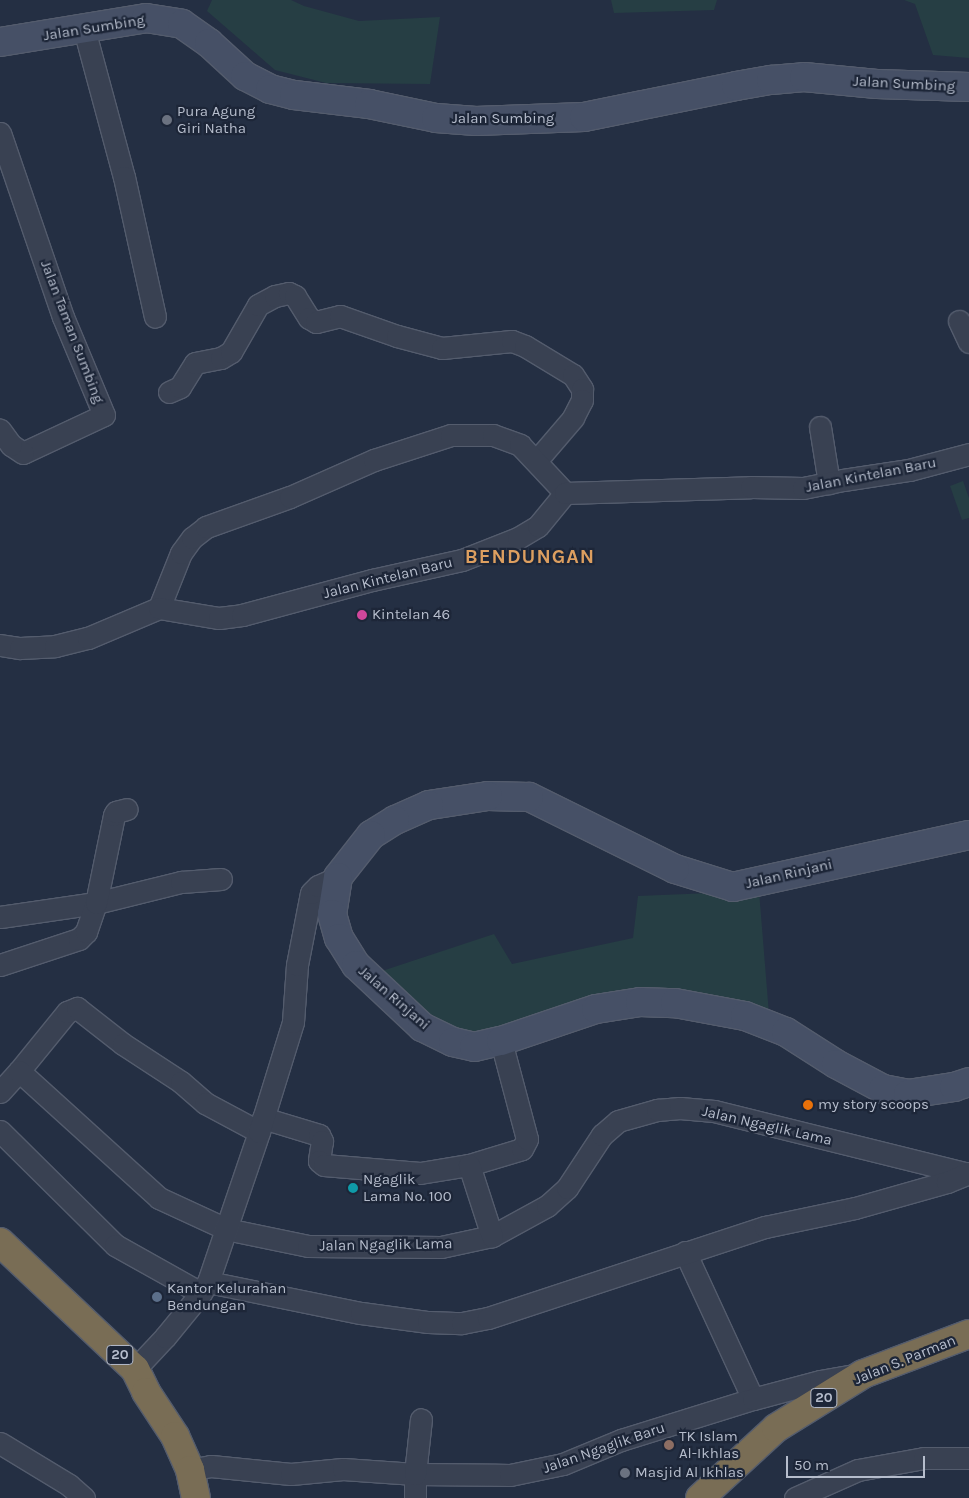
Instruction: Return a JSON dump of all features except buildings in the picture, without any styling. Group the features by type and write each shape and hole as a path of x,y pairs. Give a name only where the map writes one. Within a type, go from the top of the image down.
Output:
{"highway":[{"name":"20","path":"0,1242 135,1368 150,1398 175,1436 190,1470 196,1498"},
{"name":"Jalan S. Parman","path":"700,1498 776,1428 863,1374 969,1334"}],"street":[{"name":"Jalan Sumbing","path":"0,42 146,18 182,24 208,43 245,76 270,89 294,96 370,104 436,118 476,121 584,117 736,86 787,79 804,78 877,84 969,86"},
{"path":"84,29 124,177 155,317"},
{"name":"Jalan Taman Sumbing","path":"0,135 63,317 104,415 23,454 11,445 0,430"},
{"path":"168,392 180,388 195,363 222,358 231,352 258,305 275,296 289,293 295,296 309,318 316,322 333,316 347,317 397,336 442,348 512,341 525,346 573,375 582,389 582,400 573,418 536,460"},
{"path":"959,322 969,342"},
{"path":"820,427 829,483"},
{"path":"0,645 20,648 55,646 88,638 159,608 181,553 192,538 206,527 290,497 374,460 451,435 494,435 520,445 565,493"},
{"name":"Jalan Kintelan Baru","path":"159,608 218,618 242,615 372,580 462,560 518,538 538,526 565,493 751,487 803,488 909,470 969,454"},
{"name":"Jalan Rinjani","path":"969,835 733,887 675,869 529,797 488,796 429,805 396,820 371,835 338,878 332,914 339,938 356,965 422,1027 454,1042 474,1047 501,1042 596,1009 640,1002 675,1003 745,1016 786,1032 836,1064 882,1089 908,1094 954,1087 969,1082"},
{"path":"0,965 80,939 86,932 96,903 114,815 116,812 127,809"},
{"path":"135,1368 204,1287 226,1229 261,1125 293,1022 297,965 311,893 318,886 338,878"},
{"path":"0,917 96,903 157,886 221,879"},
{"path":"0,1092 67,1012 77,1008 123,1044 181,1082 205,1103 261,1125 319,1135 322,1141 319,1161 324,1165 420,1173 469,1165 522,1149 526,1145 527,1140 501,1042"},
{"name":"Jalan Ngaglik Lama","path":"19,1071 159,1198 226,1229 308,1246 441,1248 492,1236 547,1206 567,1188 602,1134 618,1121 657,1110 680,1108 714,1111 969,1173"},
{"name":"Jalan Ngaglik Lama","path":"0,1131 115,1245 204,1287 428,1322 462,1323 488,1318 765,1227 855,1208 947,1182 969,1173"},
{"path":"469,1165 492,1236"},
{"path":"685,1252 753,1399"},
{"name":"Jalan Ngaglik Baru","path":"190,1470 211,1466 291,1474 343,1469 415,1474 510,1475 537,1471 563,1464 621,1440 753,1399 820,1381 863,1374"},
{"path":"415,1498 415,1474 421,1419"},
{"path":"0,1443 69,1485 84,1498"},
{"path":"795,1498 858,1470 924,1458 969,1458"}],"green space":[{"path":"212,0 291,0 304,6 359,21 440,17 430,84 326,83 275,70 207,11"},
{"path":"611,0 717,0 714,10 614,13"},
{"path":"904,0 969,0 969,58 933,55 915,4"},
{"path":"963,481 969,498 969,518 962,520 950,486"},
{"path":"759,891 769,1014 704,995 595,994 492,1039 444,1030 379,972 494,934 512,964 633,938 638,896"}],"place":[{"name":"Pura Agung Giri Natha","path":"167,120"},
{"name":"Kintelan 46","path":"362,615"},
{"name":"my story scoops","path":"808,1105"},
{"name":"Ngaglik Lama No. 100","path":"353,1188"},
{"name":"Kantor Kelurahan Bendungan","path":"157,1297"},
{"name":"TK Islam Al-Ikhlas","path":"669,1445"},
{"name":"Masjid Al Ikhlas","path":"625,1473"}],"district":[{"name":"BENDUNGAN","path":"530,556"}]}
